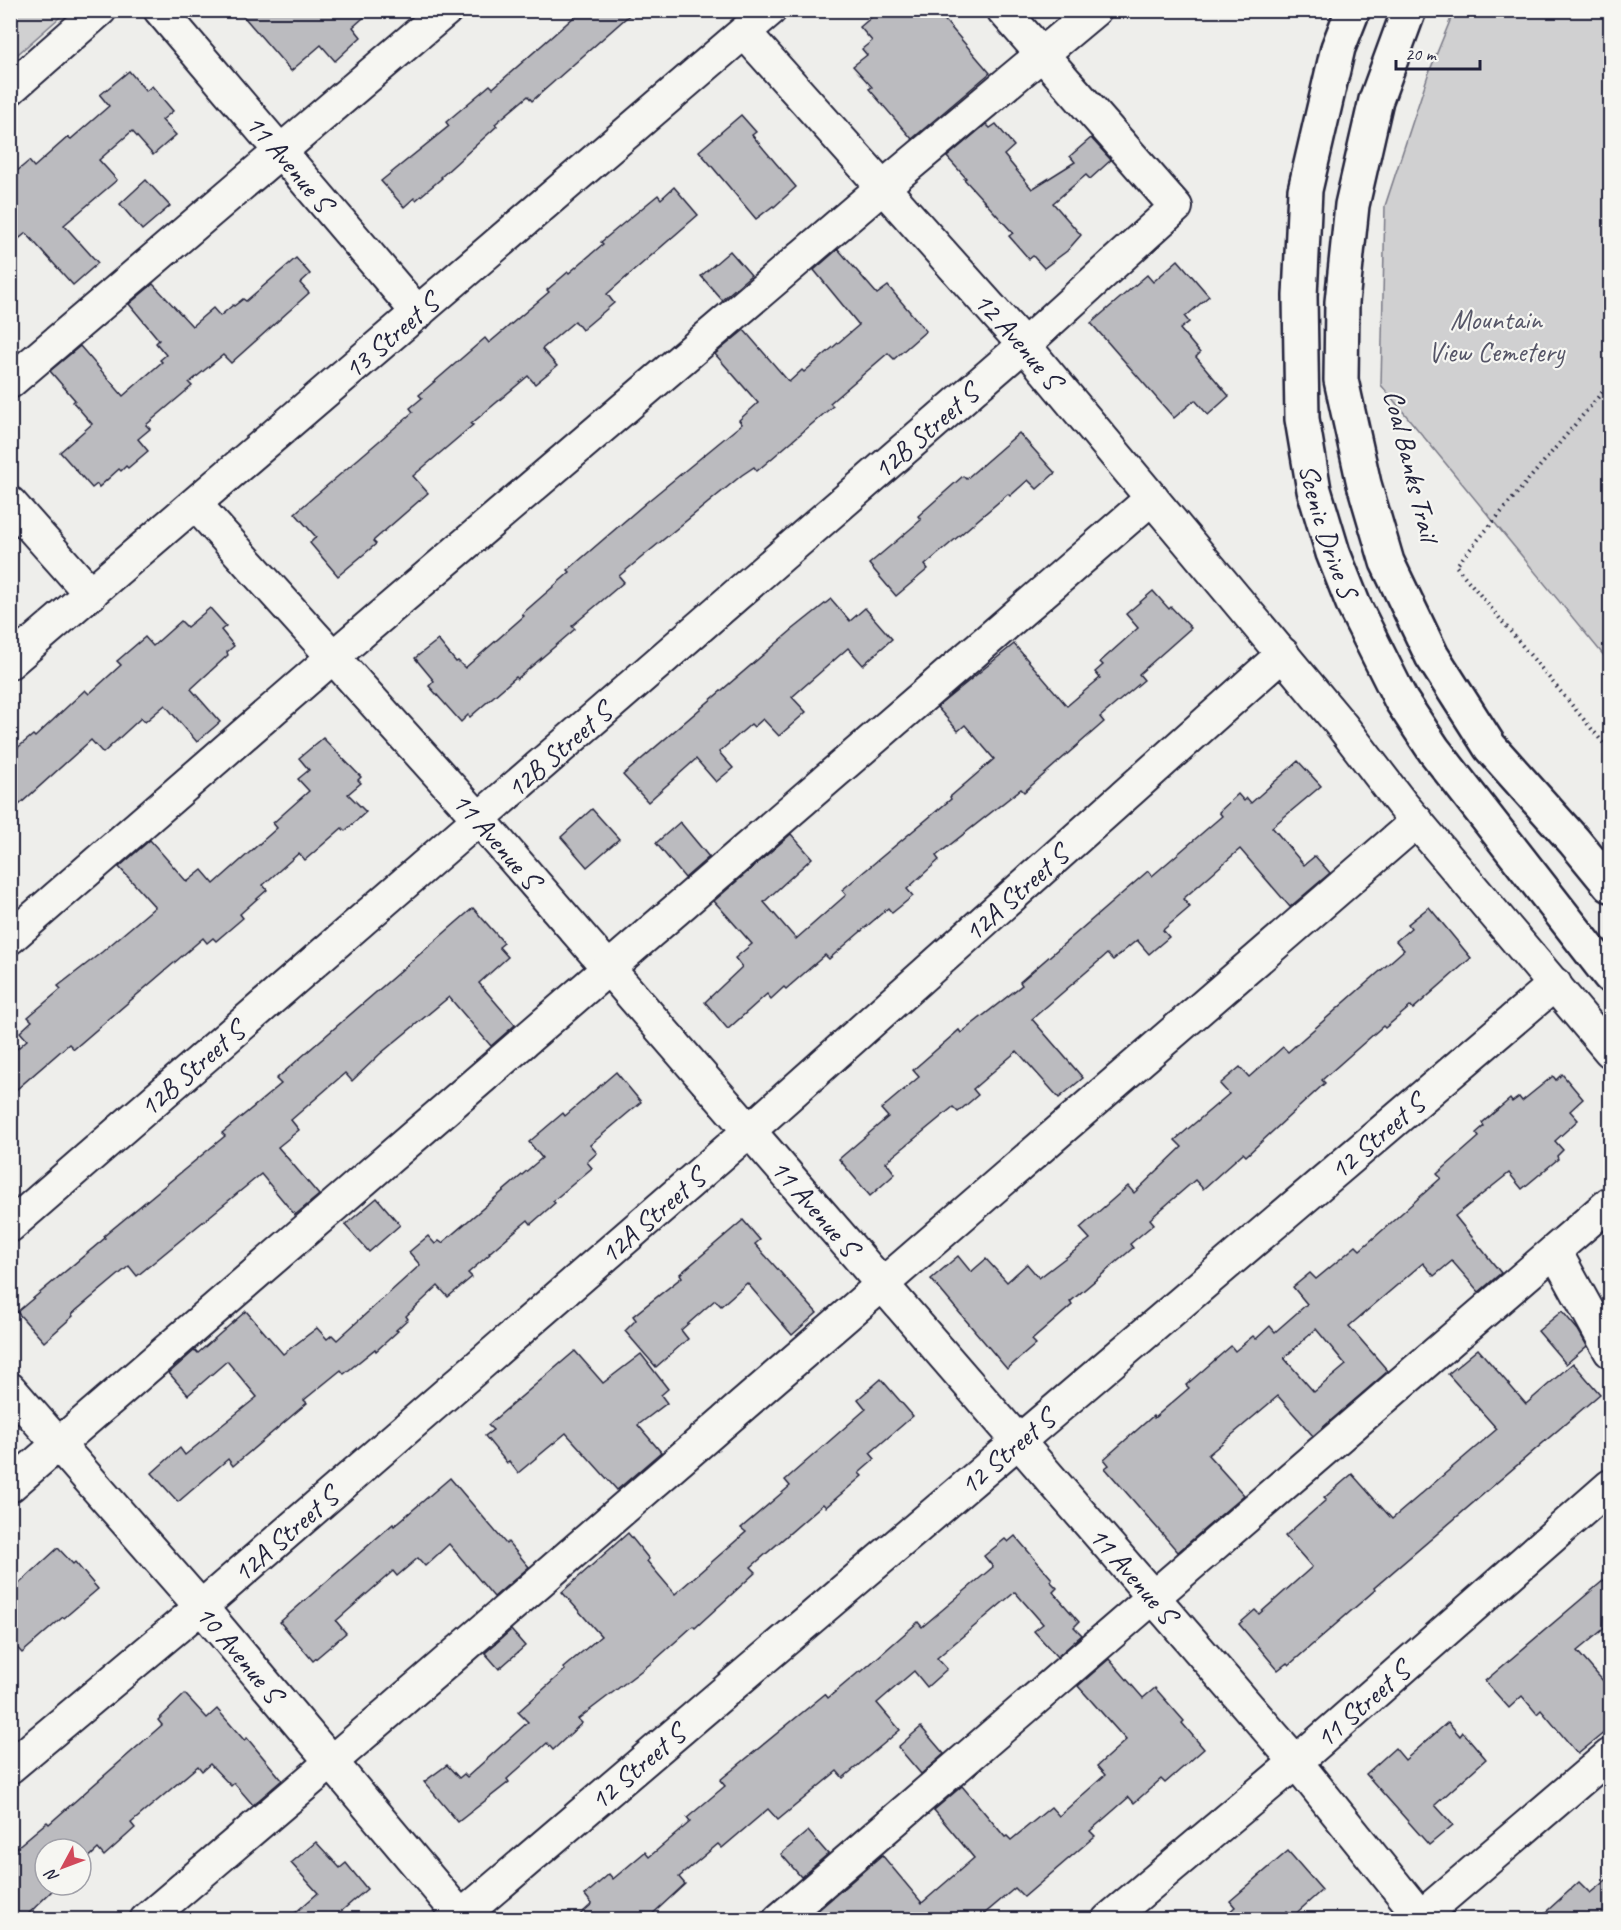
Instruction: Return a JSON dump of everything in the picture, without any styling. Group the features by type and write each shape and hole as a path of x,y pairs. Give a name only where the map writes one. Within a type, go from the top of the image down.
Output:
{"main road":[{"name":"Scenic Drive S","path":"1353,10 1338,48 1305,190 1300,296 1302,419 1314,490 1354,606 1401,700 1434,750 1611,976"},
{"name":"Scenic Drive S","path":"1409,10 1376,100 1354,195 1342,302 1341,380 1364,484 1387,562 1432,656 1490,747 1611,885"}],"street":[{"path":"10,89 100,10"},
{"name":"11 Avenue S","path":"160,10 418,313"},
{"path":"10,382 282,153 446,10"},
{"name":"13 Street S","path":"10,662 196,505 770,10"},
{"path":"1004,10 1043,55"},
{"path":"10,938 333,657 883,187 1095,10"},
{"name":"12 Avenue S","path":"744,33 1024,345 1283,654"},
{"name":"12B Street S","path":"10,1226 1024,345 1176,207 1043,55"},
{"path":"10,1486 1152,498"},
{"path":"10,503 91,594"},
{"name":"11 Avenue S","path":"196,505 479,819 1153,1596 1296,1762 1420,1919"},
{"path":"1283,654 1417,821 1611,1051"},
{"name":"12A Street S","path":"10,1767 201,1607 750,1131 1283,654"},
{"path":"146,1920 1417,821"},
{"name":"12 Street S","path":"460,1918 1555,984"},
{"path":"779,1920 1611,1203"},
{"path":"1555,1251 1611,1351"},
{"name":"10 Avenue S","path":"10,1389 201,1607 460,1918"},
{"name":"11 Street S","path":"1108,1920 1296,1762 1611,1486"},
{"path":"1420,1919 1611,1755"}],"path":[{"path":"1611,383 1456,566 1611,751"}],"green space":[{"path":"11,10 67,10 67,11 11,60"},
{"name":"Mountain View Cemetery","path":"1454,11 1610,11 1610,663 1381,385 1385,206 1428,75"}],"building":[{"path":"238,10 372,10 353,27 361,37 335,61 321,45 291,71"},
{"path":"582,10 635,10 532,101 528,96 495,124 497,126 442,178 404,207 381,181 449,126 446,122 490,85 493,88"},
{"path":"880,10 936,10 990,73 912,139 869,89 872,87 853,66 867,55 862,49 872,41 860,27"},
{"path":"129,71 146,91 152,86 173,111 162,120 176,135 153,155 132,131 99,160 117,180 64,225 98,263 73,285 26,233 10,246 10,177 29,161 34,167 68,137 71,139 109,106 100,95"},
{"path":"741,115 756,132 752,135 796,187 774,207 756,219 699,151"},
{"path":"986,124 990,128 996,124 1014,146 1004,155 1032,189 1075,162 1070,156 1091,138 1111,160 1090,179 1086,175 1053,203 1081,235 1067,251 1044,268 1033,256 1029,259 1009,236 1013,233 947,157"},
{"path":"146,180 170,206 142,230 120,204"},
{"path":"674,187 698,215 607,294 614,303 582,330 575,321 542,349 557,366 535,384 528,376 413,476 428,493 373,541 376,544 338,576 310,543 316,537 295,513 413,412 410,408 422,398 419,395 485,338 489,343 549,292 547,290 603,244 601,242 658,195 661,199"},
{"path":"838,249 877,294 888,286 926,331 894,359 888,353 830,403 833,406 757,471 754,467 742,475 619,576 624,582 572,626 575,629 517,679 516,677 470,717 468,715 461,722 429,686 434,681 415,658 438,640 456,662 458,661 465,668 524,616 522,614 570,572 568,570 742,424 739,420 758,403 715,354 744,330 789,382 859,325 814,270"},
{"path":"730,251 751,275 722,300 701,276"},
{"path":"296,258 310,274 300,283 309,293 231,363 223,355 189,383 192,386 146,425 150,429 138,439 148,451 128,468 126,466 121,471 119,469 99,487 97,484 92,488 60,452 92,424 50,371 80,346 123,396 162,362 160,360 166,355 156,343 159,340 129,304 153,284 192,326 213,308 220,316 243,299 246,301"},
{"path":"1178,260 1209,296 1185,317 1189,322 1180,329 1200,353 1196,357 1229,396 1208,415 1195,400 1174,418 1091,323 1147,275 1153,282"},
{"path":"1019,433 1055,473 1037,489 1028,480 1010,496 1008,494 925,565 928,569 896,596 869,564 921,520 918,516 963,476 966,479"},
{"path":"1153,591 1191,628 1139,674 1144,680 1100,717 1104,722 1024,792 1021,789 936,856 939,860 907,889 913,896 892,913 888,908 829,959 825,955 786,989 784,987 771,999 767,994 728,1029 705,1002 742,967 735,958 752,944 714,901 791,834 812,858 764,902 796,939 846,895 842,890 951,799 950,797 994,759 965,725 958,731 937,707 1014,644 1067,706 1100,678 1095,672 1103,665 1100,662 1138,628 1126,614"},
{"path":"831,599 850,621 865,608 892,639 863,665 848,648 792,697 806,712 779,736 763,719 754,727 751,724 719,752 733,768 716,782 696,759 648,802 623,775"},
{"path":"210,608 226,626 221,630 234,646 227,652 228,655 191,689 220,722 197,742 165,705 145,722 141,718 103,753 91,740 10,813 10,754 33,735 35,737 85,690 89,694 121,665 117,661 145,637 153,646 181,621 187,627"},
{"path":"323,738 361,777 358,780 361,783 348,794 366,812 345,831 342,828 305,860 299,853 263,885 267,890 240,914 243,918 216,941 213,938 207,943 203,938 74,1049 69,1044 10,1095 10,1055 27,1040 20,1032 32,1021 28,1017 61,989 58,986 155,907 119,867 150,840 187,882 202,870 214,884 277,828 273,823 309,791 298,779 309,770 299,758"},
{"path":"1298,761 1321,786 1272,827 1304,865 1315,856 1330,873 1290,907 1240,849 1183,899 1190,907 1163,930 1169,937 1149,954 1137,940 1113,960 1107,954 1032,1019 1083,1078 1059,1098 1017,1051 973,1089 978,1095 958,1112 953,1107 886,1162 895,1174 870,1196 839,1159 888,1117 881,1109 919,1077 913,1070 959,1030 961,1033 1022,985 1020,982 1148,871 1152,876 1222,816 1219,812 1238,794 1244,801 1247,798 1251,803"},
{"path":"592,809 619,839 587,867 561,837"},
{"path":"680,822 709,857 685,878 656,843"},
{"path":"1429,907 1471,958 1413,1009 1411,1006 1385,1028 1383,1026 1322,1080 1325,1083 1246,1156 1243,1153 1203,1189 1195,1180 1150,1219 1154,1224 1130,1244 1133,1248 1070,1302 1072,1305 1032,1340 1036,1344 1007,1369 931,1279 958,1256 971,1272 986,1259 1007,1282 1027,1264 1039,1278 1090,1239 1080,1228 1128,1186 1134,1193 1182,1147 1175,1140 1229,1094 1220,1084 1240,1067 1249,1077 1283,1047 1288,1052 1404,950 1396,941 1411,928 1408,924"},
{"path":"473,908 504,943 499,947 508,957 479,983 515,1025 491,1046 449,997 380,1054 352,1081 345,1073 291,1120 299,1130 278,1147 319,1195 295,1215 261,1174 137,1276 129,1266 72,1314 73,1316 44,1342 17,1312 105,1238 104,1236 225,1136 222,1133 281,1084 276,1079"},
{"path":"616,1072 641,1102 590,1145 597,1153 587,1162 592,1168 553,1201 555,1203 531,1224 528,1220 489,1253 468,1273 472,1277 448,1297 438,1286 406,1316 408,1319 396,1330 398,1331 376,1351 375,1349 344,1374 341,1370 304,1400 307,1403 233,1466 228,1459 178,1502 152,1473 180,1448 185,1455 257,1397 227,1361 188,1395 169,1373 195,1350 198,1353 246,1311 283,1354 317,1328 327,1339 332,1335 337,1340 420,1265 409,1252 428,1236 435,1244 439,1241 442,1243 542,1158 529,1142 563,1113 565,1116"},
{"path":"1562,1074 1583,1099 1570,1111 1578,1120 1555,1141 1563,1150 1557,1156 1558,1159 1522,1189 1509,1173 1455,1216 1501,1273 1479,1292 1452,1261 1434,1276 1423,1263 1349,1326 1388,1371 1313,1436 1278,1396 1208,1455 1244,1495 1178,1552 1105,1468 1109,1465 1104,1459 1189,1388 1186,1385 1231,1346 1235,1351 1253,1336 1256,1339 1270,1326 1275,1332 1307,1304 1293,1287 1310,1273 1316,1279 1356,1246 1360,1250 1441,1178 1437,1174 1479,1137 1476,1133 1484,1126 1482,1123 1510,1099 1512,1102 1519,1097 1522,1101 1553,1076 1556,1080","holes":["1316,1329 1346,1365 1314,1392 1284,1358"]},
{"path":"377,1198 400,1225 369,1252 345,1225"},
{"path":"743,1220 760,1240 755,1244 817,1313 792,1335 747,1283 721,1306 715,1300 681,1330 688,1339 656,1367 625,1331 636,1320 633,1316 682,1277 680,1274"},
{"path":"1562,1311 1578,1330 1587,1346 1566,1364 1538,1331"},
{"path":"1478,1349 1526,1404 1573,1363 1600,1394 1374,1588 1375,1590 1289,1665 1287,1663 1278,1670 1239,1624 1255,1610 1259,1614 1312,1567 1285,1536 1352,1474 1392,1519 1497,1429 1448,1374"},
{"path":"575,1351 603,1383 641,1354 668,1389 661,1395 667,1403 638,1425 661,1452 617,1490 566,1433 518,1473 485,1436 493,1430 488,1425"},
{"path":"881,1379 913,1416 870,1453 875,1459 859,1473 862,1476 826,1507 823,1504 751,1567 756,1572 695,1628 693,1626 654,1661 578,1719 582,1723 553,1750 547,1743 507,1779 509,1782 458,1822 424,1782 447,1765 459,1778 464,1774 467,1777 528,1722 518,1712 565,1670 563,1668 601,1636 562,1592 628,1533 649,1559 647,1561 675,1594 746,1532 741,1528 790,1486 785,1480 866,1409 858,1399"},
{"path":"450,1478 506,1544 508,1542 529,1567 494,1597 449,1544 425,1566 418,1558 397,1576 393,1571 336,1621 346,1633 313,1661 280,1622"},
{"path":"1015,1536 1052,1579 1050,1581 1057,1588 1053,1592 1079,1622 1074,1627 1082,1635 1057,1657 1034,1631 1043,1624 1015,1592 937,1658 947,1669 927,1687 914,1671 877,1703 900,1730 843,1778 837,1771 778,1820 768,1809 722,1848 718,1844 679,1877 685,1884 646,1920 574,1920 592,1904 585,1895 609,1874 613,1879 645,1852 649,1857 690,1822 687,1818 725,1786 720,1780 825,1694 828,1698 861,1672 918,1622 922,1627 993,1567 984,1556 1005,1539 1008,1542"},
{"path":"58,1548 73,1564 75,1562 98,1589 22,1653 10,1640 10,1592"},
{"path":"1611,1574 1611,1623 1577,1651 1611,1690 1611,1727 1578,1754 1541,1710 1537,1714 1522,1696 1509,1708 1485,1681"},
{"path":"511,1630 525,1646 499,1669 485,1653"},
{"path":"1109,1659 1143,1698 1155,1688 1184,1721 1182,1723 1204,1749 1165,1783 1161,1779 1134,1803 1129,1797 1090,1831 1095,1836 1024,1897 1015,1888 977,1920 807,1920 882,1855 922,1903 974,1858 934,1810 962,1786 1005,1837 1011,1840 1051,1807 1059,1816 1105,1775 1097,1766 1126,1740 1078,1686"},
{"path":"185,1694 207,1718 217,1709 244,1740 247,1738 282,1780 253,1805 234,1783 231,1786 210,1764 202,1771 198,1766 131,1823 135,1828 104,1856 98,1849 93,1854 93,1837 33,1837 33,1897 46,1897 22,1920 10,1920 10,1853 47,1822 49,1824 162,1725 158,1720"},
{"path":"1448,1722 1460,1736 1463,1732 1486,1759 1435,1805 1453,1825 1429,1845 1366,1774 1395,1748 1405,1760"},
{"path":"921,1727 944,1754 921,1774 898,1747"},
{"path":"808,1831 828,1854 801,1877 781,1854"},
{"path":"316,1842 340,1868 346,1863 367,1889 331,1920 287,1920 318,1893 291,1863"},
{"path":"1288,1851 1322,1890 1292,1917 1287,1911 1277,1920 1220,1920 1235,1907 1230,1901"},
{"path":"1611,1876 1611,1920 1537,1920 1579,1882 1590,1893"}]}
